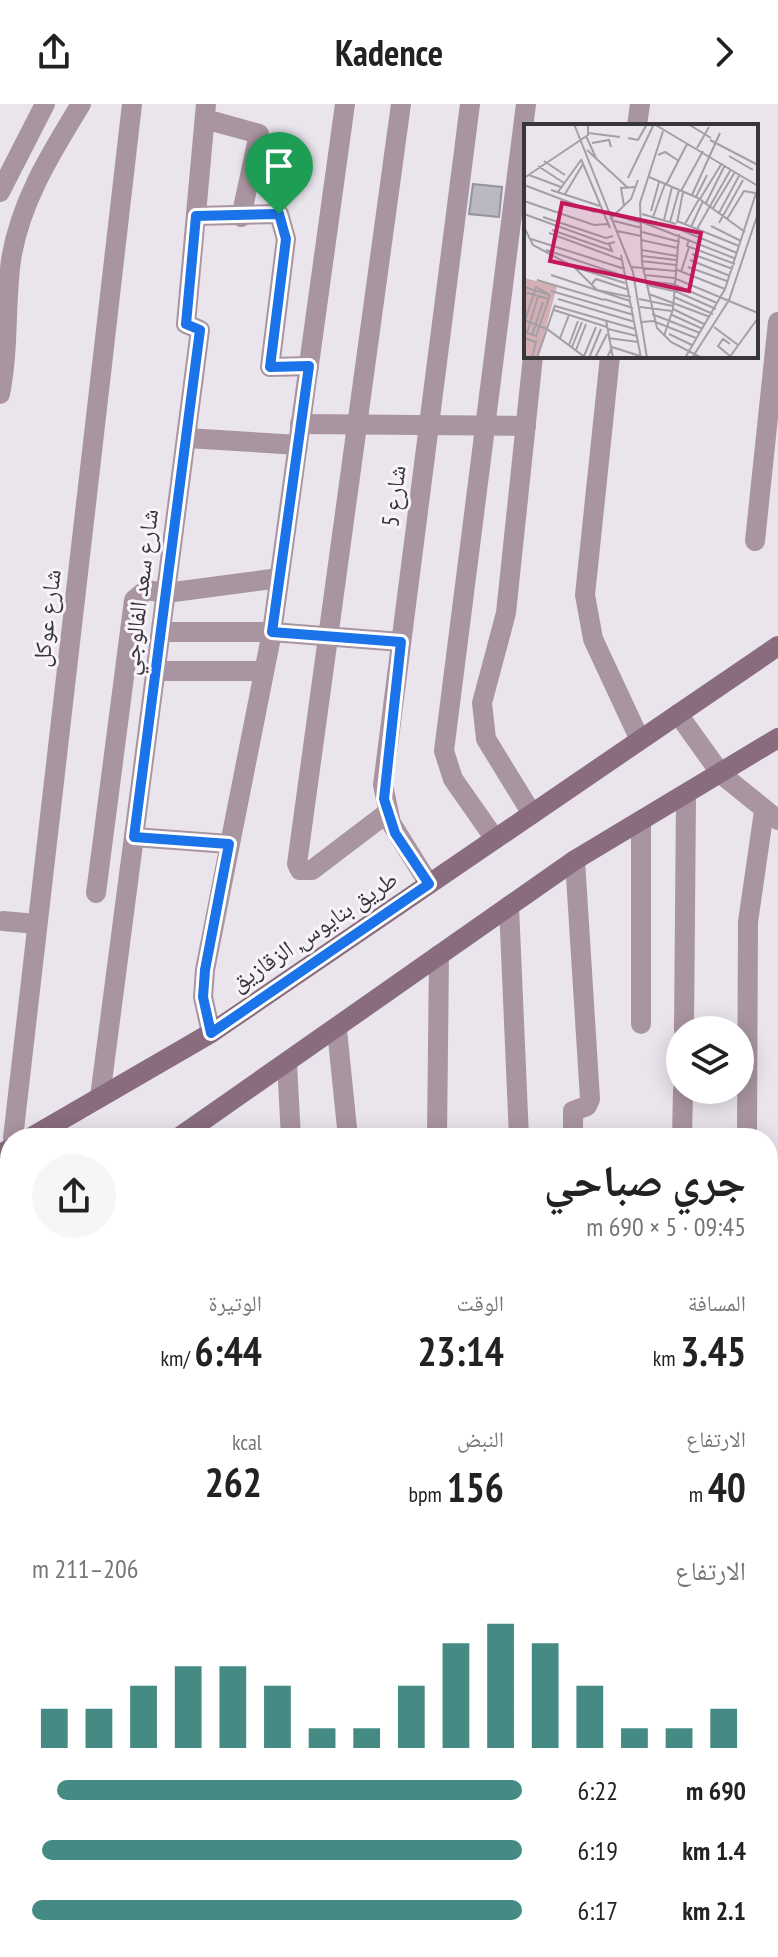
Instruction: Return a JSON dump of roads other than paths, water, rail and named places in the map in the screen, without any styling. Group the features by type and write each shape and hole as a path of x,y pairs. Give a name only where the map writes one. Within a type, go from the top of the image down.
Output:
{"main road":[{"name":"طريق بنايوس, الزقازيق","path":"47,1128 211,1033 778,646"},
{"path":"195,1128 575,860 774,746"}],"street":[{"path":"0,192 45,104"},
{"path":"0,394 7,351 11,258 19,223 48,159 81,104"},
{"name":"شارع عوكل","path":"14,1128 132,104"},
{"path":"211,1033 203,997 205,970 272,632 345,104"},
{"path":"387,813 304,867 401,104"},
{"name":"شارع 5","path":"429,884 387,813 383,785 470,104"},
{"path":"495,839 453,779 444,751 526,104"},
{"path":"637,124 640,104"},
{"path":"205,111 259,134 241,217"},
{"name":"شارع سعد الفالوجي","path":"100,1097 200,330 186,324 205,111"},
{"path":"196,216 279,214 286,239 270,367 309,366"},
{"path":"755,541 778,322"},
{"path":"532,814 486,739 482,721 486,684 506,613 533,358"},
{"path":"610,358 585,595 593,639 640,740"},
{"path":"300,424 526,426"},
{"path":"187,438 298,445"},
{"path":"96,893 132,606 137,596 146,590 166,593 279,578"},
{"path":"161,632 272,632 401,642"},
{"path":"156,671 264,671"},
{"path":"678,714 721,774 771,816 748,922 747,1128"},
{"path":"684,1016 686,796"},
{"path":"641,821 641,1024"},
{"path":"134,837 229,844"},
{"path":"573,1128 573,1111 587,1106 590,1099 575,860"},
{"path":"509,906 519,1128"},
{"path":"3,921 37,924"},
{"path":"437,1128 439,955"},
{"path":"337,1030 347,1128"},
{"path":"287,1063 290,1128"},
{"path":"682,1128 683,1104"}]}
